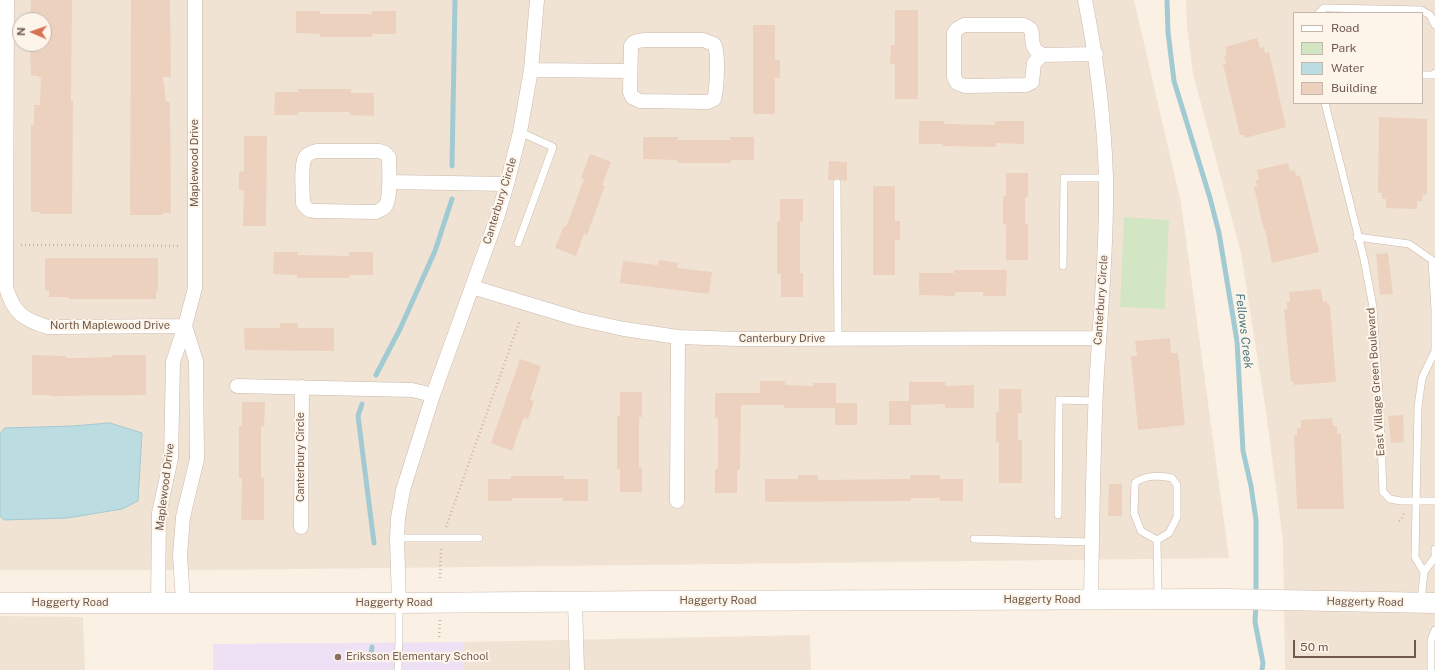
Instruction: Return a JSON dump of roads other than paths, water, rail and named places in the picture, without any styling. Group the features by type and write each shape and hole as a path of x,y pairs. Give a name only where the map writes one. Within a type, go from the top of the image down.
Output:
{"main road":[{"name":"Haggerty Road","path":"0,603 398,603 1226,599 1428,603"}],"street":[{"name":"North Maplewood Drive","path":"7,0 6,287 10,299 14,306 29,321 48,327 185,326"},
{"name":"Maplewood Drive","path":"158,603 159,513 171,458 173,362 185,326 195,288 195,0"},
{"name":"Canterbury Circle","path":"398,603 397,538 398,518 403,490 433,395 497,218 507,184 520,132 531,70 536,0"},
{"name":"Canterbury Circle","path":"1085,0 1096,54 1101,98 1106,178 1104,269 1096,401 1091,600"},
{"path":"1042,55 1034,63 1032,82 1026,86 965,86 957,83 954,78 954,33 957,29 964,25 1024,25 1032,30 1032,41 1035,50 1042,55 1096,54"},
{"path":"703,40 714,44 716,48 716,94 714,99 708,102 636,100 632,97 630,92 630,71 631,46 637,41 703,40"},
{"path":"531,70 630,71"},
{"path":"379,151 385,153 389,157 390,182 387,204 383,209 376,212 310,211 305,208 303,203 303,162 306,156 312,152 379,151"},
{"path":"390,182 507,184"},
{"name":"Canterbury Drive","path":"472,287 578,319 624,329 678,337 738,339 1099,338"},
{"name":"Maplewood Drive","path":"183,602 180,554 183,517 197,459 196,361 185,326"},
{"path":"677,501 678,337"},
{"path":"237,386 412,390 433,395"},
{"name":"Canterbury Circle","path":"301,527 302,387"},
{"path":"575,602 577,670"}],"lane":[{"path":"1320,12 1324,8 1421,10 1430,15 1435,25"},
{"path":"1423,75 1435,75 1435,72"},
{"name":"East Village Green Boulevard","path":"1325,104 1364,259 1373,307 1380,403 1382,492 1390,499 1401,501 1435,501"},
{"path":"518,243 553,147 520,132"},
{"path":"1063,266 1064,178 1106,178"},
{"path":"838,184 838,339"},
{"path":"1358,237 1409,244 1432,260 1435,310 1434,354 1422,378 1418,407 1415,557 1424,572 1428,603"},
{"path":"1058,515 1059,400 1096,401"},
{"path":"1140,478 1172,478 1177,485 1177,517 1169,533 1157,540 1140,530 1134,513 1134,483 1140,478"},
{"path":"397,538 480,538"},
{"path":"974,539 1092,542"},
{"path":"1157,540 1158,600"},
{"path":"1424,572 1434,557 1435,549"},
{"path":"398,603 400,638 398,670"},
{"path":"1431,670 1430,640 1435,630"}],"water":[{"path":"110,423 142,433 138,501 122,509 67,518 4,520 0,516 0,433 5,428 73,426"}],"waterway":[{"path":"452,166 455,0"},
{"name":"Fellows Creek","path":"1167,0 1168,32 1174,81 1210,198 1219,233 1237,341 1243,451 1251,486 1256,520 1256,596"},
{"path":"376,375 400,329 435,251 452,199"},
{"path":"362,404 358,416 374,543"},
{"name":"Fellows Creek","path":"1256,604 1255,622 1263,663 1262,670"},
{"path":"372,647 371,655 385,657"}],"place":[{"name":"Eriksson Elementary School","path":"338,657"}]}
